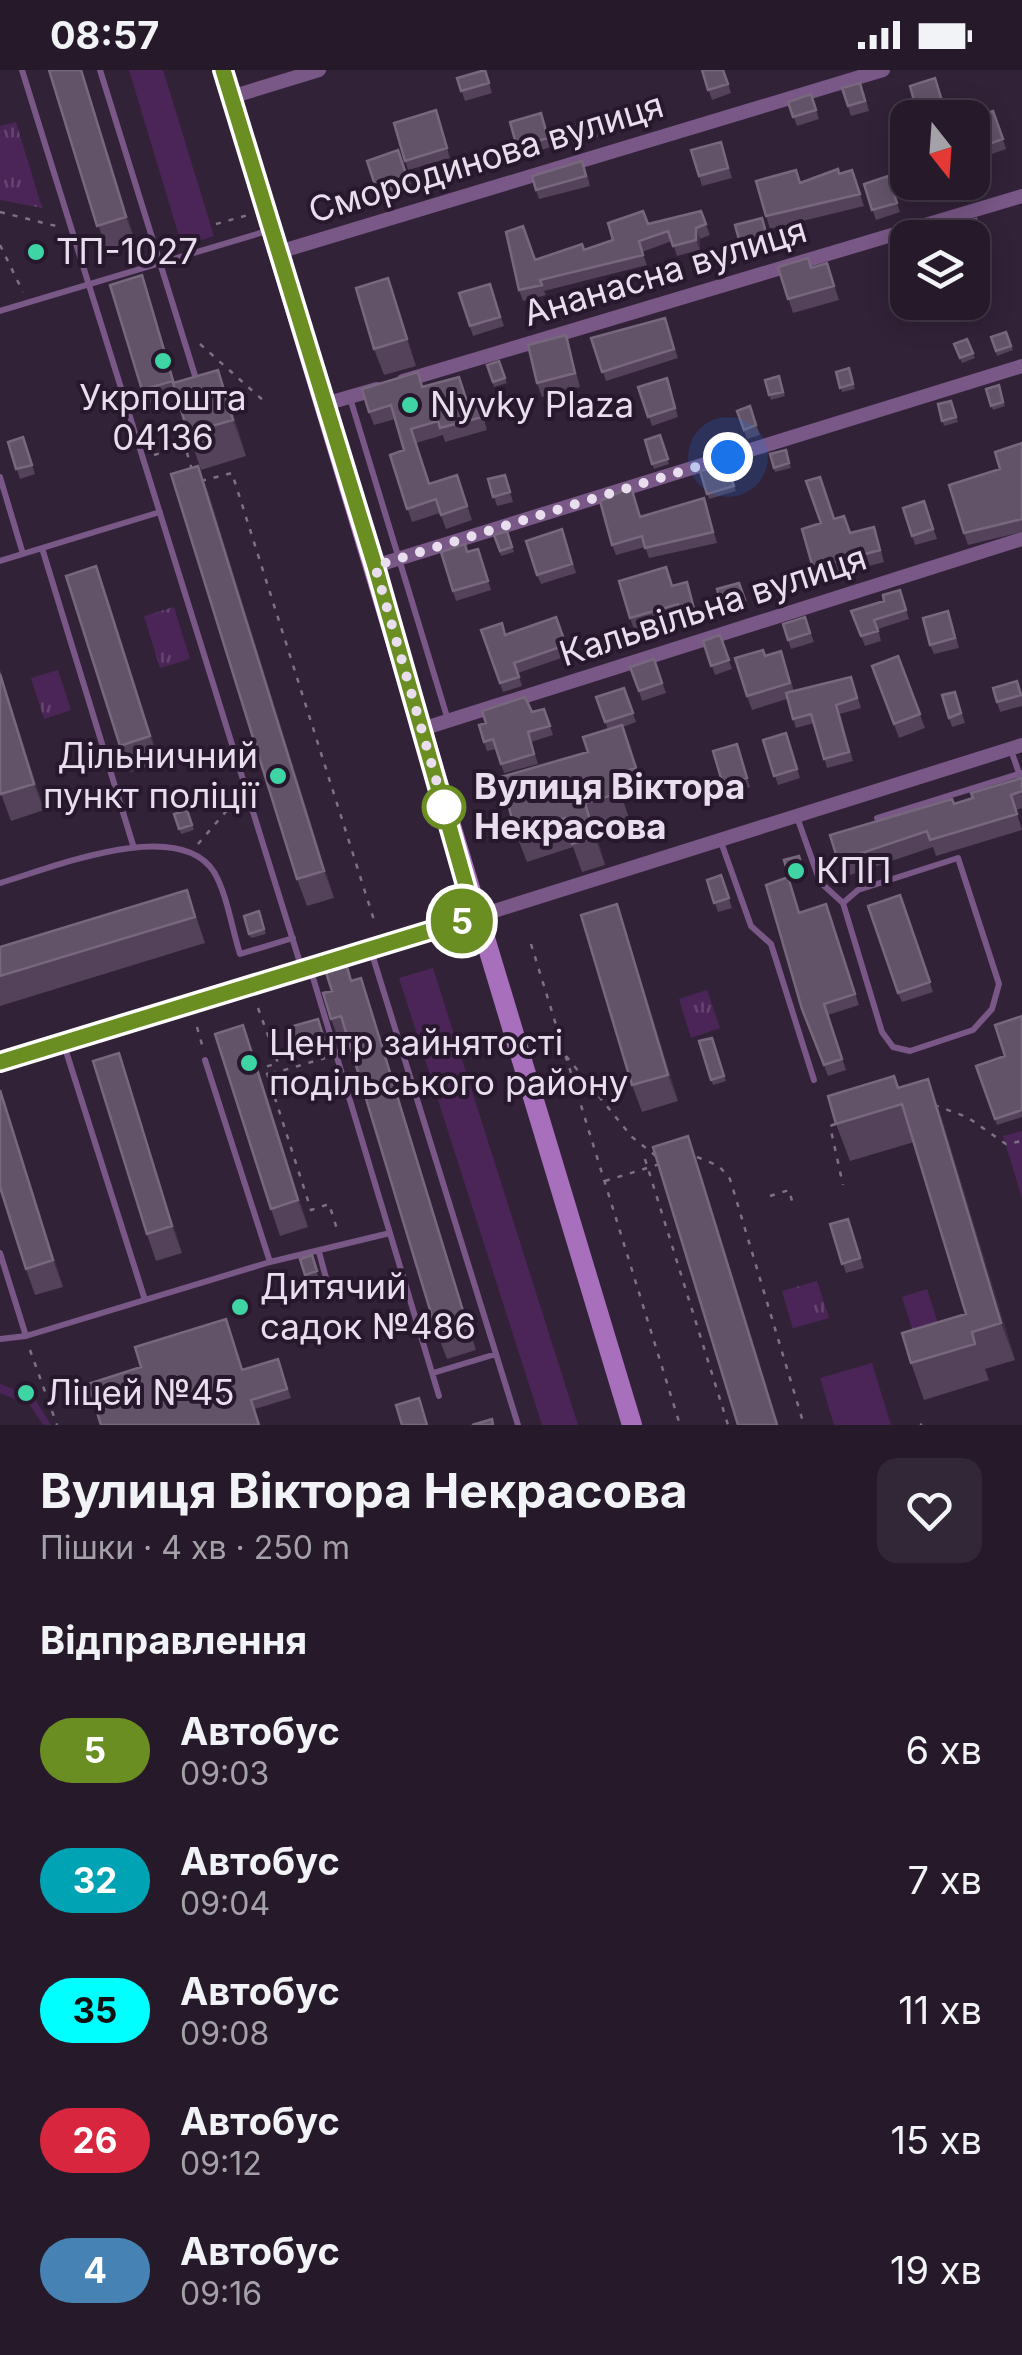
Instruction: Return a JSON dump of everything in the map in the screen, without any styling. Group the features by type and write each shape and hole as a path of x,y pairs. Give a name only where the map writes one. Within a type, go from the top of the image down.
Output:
{"main road":[{"path":"222,70 375,566 475,917 632,1425"},
{"path":"0,1062 475,917"}],"street":[{"path":"231,97 319,70"},
{"name":"Смородинова вулиця","path":"278,252 883,70"},
{"name":"Ананасна вулиця","path":"326,404 1022,196"},
{"path":"375,566 1022,366"},
{"name":"Кальвільна вулиця","path":"422,729 1022,539"},
{"path":"475,917 1016,747"}],"lane":[{"path":"22,70 292,938 336,1054 440,1396"},
{"path":"100,70 202,398"},
{"path":"0,311 160,264 269,220"},
{"path":"350,397 449,722"},
{"path":"0,478 23,554"},
{"path":"0,561 160,512"},
{"path":"42,548 133,845"},
{"path":"877,818 1021,776 1016,747"},
{"path":"797,817 820,882 842,903 882,1032 894,1047 910,1050 973,1030 992,1009 1000,984 958,858 858,890 842,903"},
{"path":"721,842 751,926 771,944 814,1080"},
{"path":"0,884 133,845 189,854 213,870 240,954 292,938"},
{"path":"370,948 516,1424"},
{"path":"63,1042 144,1300"},
{"path":"206,1060 270,1262"},
{"path":"0,1339 26,1336 270,1262 342,1248 390,1233"},
{"path":"0,1252 26,1336"},
{"path":"318,1252 326,1278"},
{"path":"433,1373 496,1354"}],"path":[{"path":"0,212 71,230"},
{"path":"216,224 269,220"},
{"path":"0,245 28,303"},
{"path":"180,326 265,402"},
{"path":"144,459 185,446 196,483 232,472 374,920"},
{"path":"189,854 246,789"},
{"path":"531,944 680,1425"},
{"path":"258,1008 278,1063 265,1067 311,1210 329,1204 342,1248"},
{"path":"197,1027 206,1060"},
{"path":"268,1075 336,1054"},
{"path":"565,1056 632,1137 656,1156"},
{"path":"927,1104 967,1118 1006,1144 1022,1141"},
{"path":"840,1122 830,1126 843,1186"},
{"path":"695,1156 720,1166 730,1179 804,1425"},
{"path":"645,1158 728,1425"},
{"path":"604,1182 664,1164"},
{"path":"770,1196 789,1190 792,1201"},
{"path":"26,1336 57,1425"}],"green space":[{"path":"129,70 163,70 214,236 182,246"},
{"path":"16,122 42,208 0,200 0,126"},
{"path":"174,607 190,659 160,668 144,616"},
{"path":"58,670 71,710 44,719 31,678"},
{"path":"433,968 578,1425 542,1425 399,978"},
{"path":"707,990 720,1028 691,1038 679,999"},
{"path":"1022,1131 1022,1198 1003,1136"},
{"path":"817,1281 829,1318 793,1328 782,1291"},
{"path":"927,1289 940,1330 915,1338 902,1297"},
{"path":"872,1363 891,1425 834,1425 820,1378"},
{"path":"0,1384 34,1397 51,1425 43,1425 30,1405 0,1393"}],"building":[{"path":"49,70 81,70 126,217 97,226"},
{"path":"485,70 489,83 461,91 457,78"},
{"path":"702,70 723,70 728,84 708,90"},
{"path":"935,78 942,100 914,100 910,86"},
{"path":"860,83 865,101 848,106 842,88"},
{"path":"811,94 816,110 793,117 788,102"},
{"path":"436,110 447,148 405,161 394,123"},
{"path":"993,111 1003,139 990,144"},
{"path":"541,113 548,138 517,147 510,122"},
{"path":"597,118 601,130 581,137 577,125"},
{"path":"721,142 728,168 699,176 691,150"},
{"path":"398,150 409,183 378,194 367,161"},
{"path":"582,161 586,176 536,190 532,176"},
{"path":"838,169 839,174 852,170 860,194 766,216 756,181 796,170 800,183"},
{"path":"888,176 890,200 897,203 872,210 864,184"},
{"path":"643,211 648,224 701,211 706,224 696,228 696,240 673,246 668,231 639,241 643,255 540,280 542,285 519,290 506,232 523,226 535,260 582,244 584,250 613,240 608,223"},
{"path":"762,218 768,240 741,247 735,225"},
{"path":"808,258 811,268 827,263 834,286 788,299 778,267"},
{"path":"142,275 173,381 142,390 110,285"},
{"path":"388,278 407,339 374,349 356,288"},
{"path":"490,284 500,317 470,326 459,293"},
{"path":"665,318 674,349 602,372 591,338"},
{"path":"1006,332 1011,346 996,351 991,337"},
{"path":"566,335 575,373 537,383 528,345"},
{"path":"967,339 973,353 960,358 954,344"},
{"path":"499,361 505,378 493,382 487,365"},
{"path":"849,368 853,384 840,388 836,372"},
{"path":"218,370 233,420 188,433 173,383"},
{"path":"418,372 422,387 459,377 467,402 477,399 482,417 440,428 438,421 411,429 429,484 457,475 467,506 441,515 436,499 407,509 390,455 404,450 391,405 369,412 362,389"},
{"path":"779,376 783,392 769,395 765,380"},
{"path":"667,378 675,408 648,417 638,387"},
{"path":"999,385 1003,402 991,406 986,389"},
{"path":"951,401 956,417 942,421 938,404"},
{"path":"750,406 756,425 744,430 737,411"},
{"path":"660,435 668,459 652,464 645,440"},
{"path":"23,437 32,465 16,469 8,442"},
{"path":"1022,443 1022,519 964,533 949,485 1000,469 995,452"},
{"path":"786,450 789,463 774,468 770,454"},
{"path":"198,466 324,871 297,879 171,474"},
{"path":"712,468 715,476 729,472 734,486 707,494 700,471"},
{"path":"505,475 510,492 493,497 488,479"},
{"path":"820,477 834,519 844,516 850,533 874,527 880,550 813,568 802,529 821,523 806,481"},
{"path":"631,487 640,517 704,498 713,532 645,548 642,536 612,545 600,501"},
{"path":"924,501 933,529 912,536 903,508"},
{"path":"562,529 572,564 537,575 526,541"},
{"path":"507,531 512,547 500,551 494,535"},
{"path":"465,544 467,552 478,549 488,581 453,591 441,552"},
{"path":"96,566 150,736 120,746 66,576"},
{"path":"666,567 672,586 687,582 694,609 680,613 678,604 630,618 619,581"},
{"path":"739,583 745,600 722,607 717,589"},
{"path":"900,590 906,610 874,620 878,631 861,636 851,611 884,601 883,595"},
{"path":"948,611 955,638 930,645 923,618"},
{"path":"556,617 566,645 514,663 519,677 500,683 481,630 502,623 505,635"},
{"path":"805,617 810,633 788,640 783,624"},
{"path":"720,635 729,660 711,666 703,641"},
{"path":"763,650 765,656 781,651 790,683 747,696 735,658"},
{"path":"898,656 920,714 894,724 872,666"},
{"path":"654,659 662,683 639,691 630,667"},
{"path":"0,674 34,784 1,794 0,791"},
{"path":"851,677 857,698 836,705 849,752 824,759 811,714 793,719 786,693"},
{"path":"1017,681 1021,695 997,702 993,688"},
{"path":"624,688 633,713 605,722 596,697"},
{"path":"955,692 961,713 949,718 942,695"},
{"path":"525,697 532,712 544,709 550,726 528,732 534,754 501,764 493,739 484,742 479,725 486,723 482,711"},
{"path":"622,725 636,768 614,775 620,793 585,803 595,837 572,844 565,818 516,834 501,777 588,752 583,737"},
{"path":"786,733 797,769 774,776 763,740"},
{"path":"737,744 747,778 723,785 713,751"},
{"path":"1022,778 1022,791 1011,795 1017,814 930,840 927,831 838,861 830,835 952,799 954,804 973,798 971,793"},
{"path":"187,810 192,825 179,829 174,814"},
{"name":"КПП","path":"799,856 804,872 789,877 784,860"},
{"path":"721,875 729,898 714,903 707,880"},
{"path":"788,877 799,913 826,904 855,994 824,1004 842,1059 824,1065 802,1009 766,885"},
{"path":"187,890 195,917 0,976 0,947"},
{"path":"900,895 930,982 898,993 868,906"},
{"path":"617,904 668,1075 632,1085 581,915"},
{"path":"259,911 264,929 249,934 244,916"},
{"path":"345,960 351,981 361,978 467,1324 437,1333 341,1016 331,1019 323,993 332,991 324,966"},
{"path":"1022,1016 1022,1110 995,1119 976,1066 1005,1056 995,1025"},
{"path":"318,1019 326,1045 294,1054 286,1028"},
{"path":"243,1025 298,1200 271,1209 215,1034"},
{"path":"712,1038 724,1076 711,1080 699,1041"},
{"path":"119,1053 172,1226 147,1234 93,1061"},
{"path":"894,1076 898,1088 928,1079 1001,1323 972,1332 975,1344 911,1363 902,1333 966,1314 902,1104 836,1124 828,1096"},
{"path":"0,1090 53,1260 26,1269 0,1187"},
{"path":"688,1136 777,1425 738,1425 653,1147"},
{"path":"848,1219 860,1258 842,1264 830,1224"},
{"path":"312,1255 317,1271 305,1275 300,1259"},
{"path":"226,1319 242,1370 278,1359 287,1389 251,1400 259,1425 101,1425 88,1384 141,1367 135,1347"},
{"path":"419,1398 427,1425 402,1425 396,1405"},
{"path":"492,1419 493,1425 472,1425"}],"bus line":[{"name":"5","path":"0,1062 475,917 375,566 223,70"}],"place":[{"name":"ТП-1027","path":"36,252"},
{"name":"Укрпошта 04136","path":"163,361"},
{"name":"Nyvky Plaza","path":"410,405"},
{"name":"Дільничний пункт поліції","path":"278,776"},
{"name":"Вулиця Віктора Некрасова","path":"444,807"},
{"name":"КПП","path":"796,871"},
{"name":"Центр зайнятості подільського району","path":"249,1063"},
{"name":"Дитячий садок №486","path":"240,1307"},
{"name":"Ліцей №45","path":"26,1393"}],"route":[{"path":"444,807 445,811 375,566 728,457"}]}
